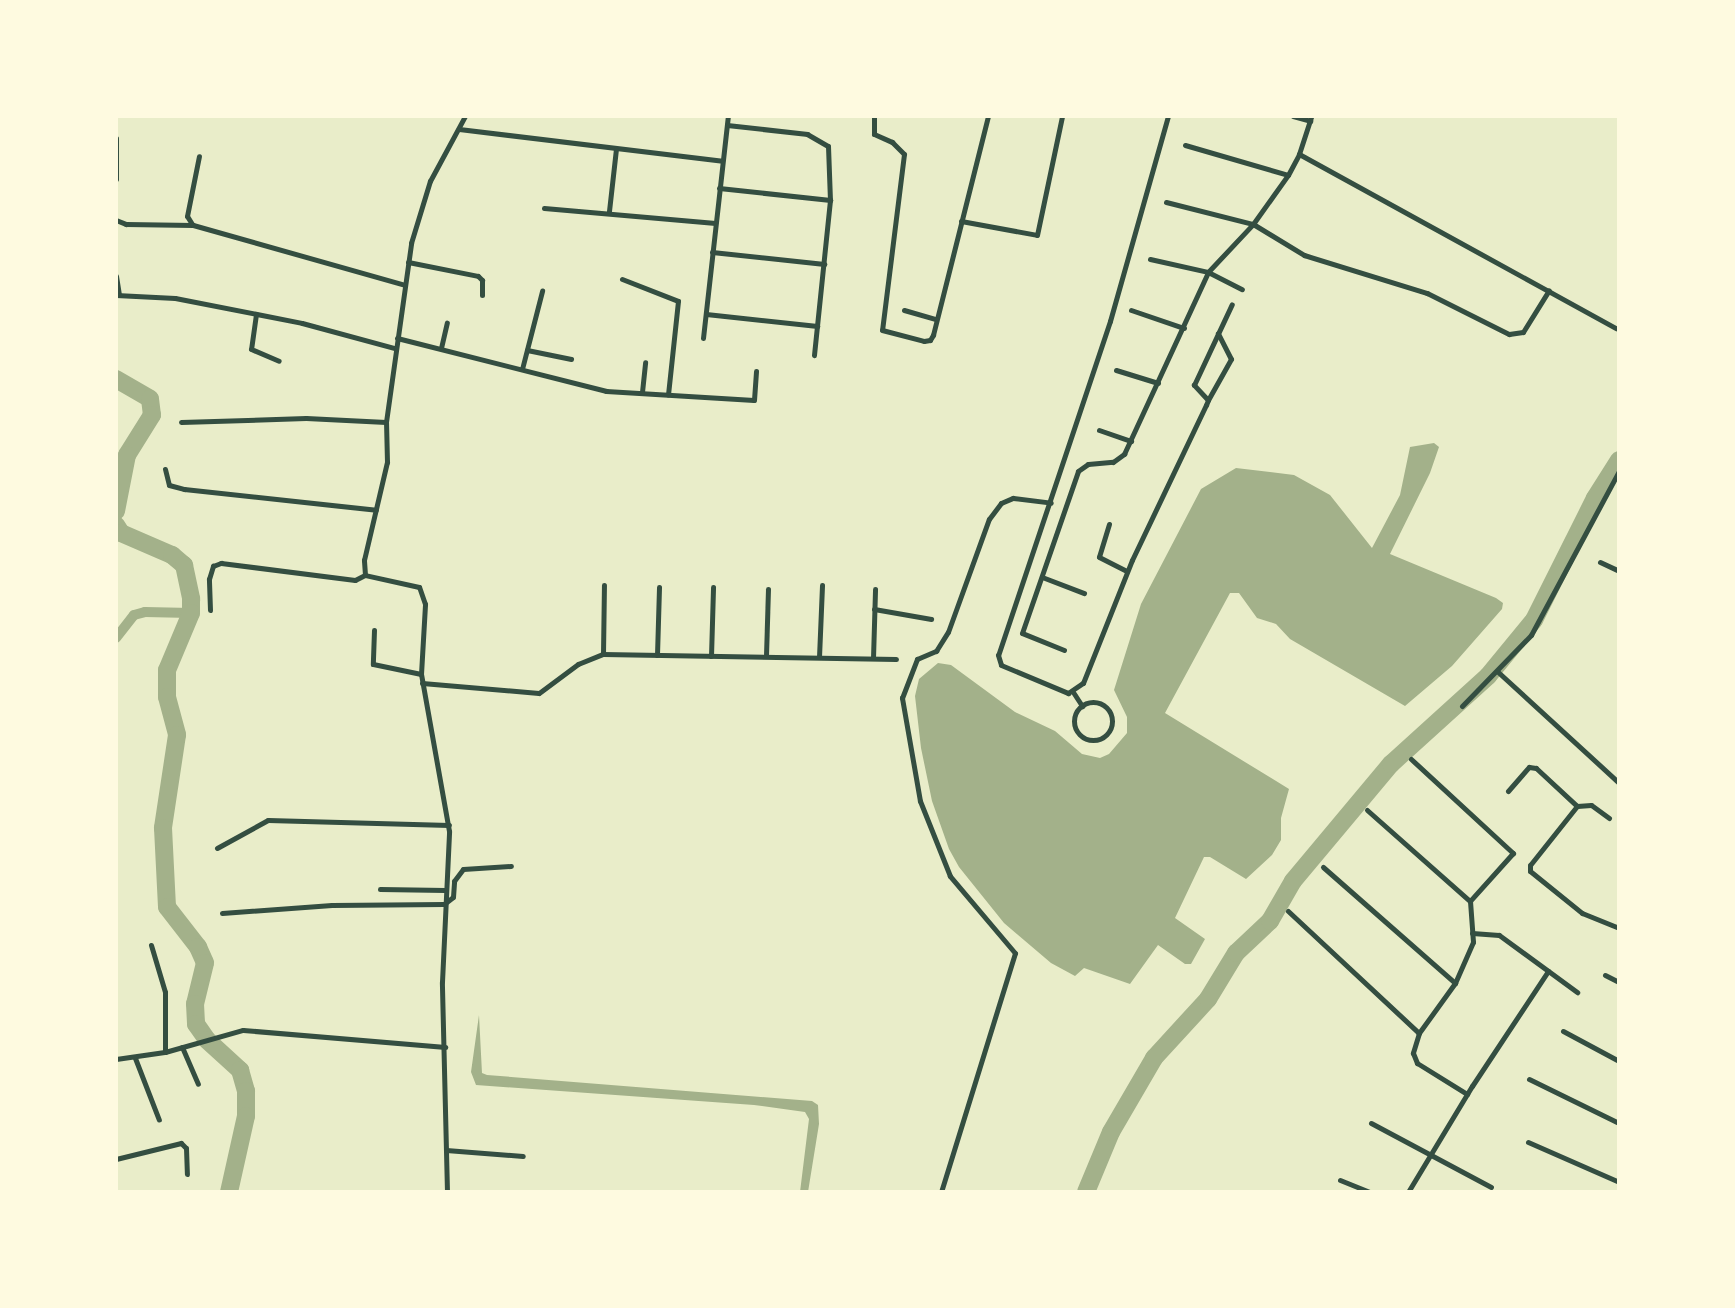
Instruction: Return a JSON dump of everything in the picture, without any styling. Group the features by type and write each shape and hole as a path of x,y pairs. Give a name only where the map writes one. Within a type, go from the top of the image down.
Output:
{"street":[{"path":"365,575 364,560 387,462 386,422 408,262 430,181 465,116"},
{"path":"703,338 728,116"},
{"path":"874,116 874,134 892,142 904,154 882,330 930,340 988,116"},
{"path":"961,221 1037,235 1062,116"},
{"path":"1082,706 1073,692 1060,690 998,661 1110,321 1168,116"},
{"path":"1064,650 1022,633 1078,471 1088,464 1118,460 1131,441 1208,272 1253,224 1299,154 1310,118 1293,116"},
{"path":"727,125 807,134 820,140 830,155 830,200 814,355"},
{"path":"459,129 722,161"},
{"path":"116,138 116,179"},
{"path":"1185,145 1288,175"},
{"path":"609,211 616,149"},
{"path":"1299,154 1616,328"},
{"path":"193,225 187,216 199,156"},
{"path":"719,188 830,200"},
{"path":"1166,202 1253,224 1304,255 1427,293 1509,334 1523,332 1549,290"},
{"path":"544,208 609,211 715,223"},
{"path":"116,220 126,224 193,225 405,285"},
{"path":"712,252 824,264"},
{"path":"1150,259 1208,272 1242,289"},
{"path":"408,262 478,276 482,280 482,295"},
{"path":"116,276 118,295 175,298 256,314 394,348"},
{"path":"622,279 678,301 668,394"},
{"path":"522,369 542,291"},
{"path":"1208,400 1194,385 1232,304"},
{"path":"904,310 936,319"},
{"path":"1131,310 1184,328"},
{"path":"256,314 251,349 279,361"},
{"path":"706,314 817,326"},
{"path":"441,348 447,323"},
{"path":"1073,692 1083,683 1127,571 1208,400 1231,359 1218,332"},
{"path":"397,338 596,389 754,400 756,371"},
{"path":"527,350 571,359"},
{"path":"642,393 645,362"},
{"path":"1116,370 1158,383"},
{"path":"181,422 306,418 386,422"},
{"path":"1099,430 1131,441"},
{"path":"165,469 169,485 184,489 376,510"},
{"path":"1462,706 1498,672 1544,615 1619,471"},
{"path":"941,1192 1015,953 950,876 920,801 902,698 917,659 936,651 948,632 995,511 1001,503 1013,498 1051,503"},
{"path":"1109,524 1099,557 1127,571"},
{"path":"1600,562 1619,571"},
{"path":"210,610 209,579 213,566 221,563 355,580 365,575 405,582 419,587 423,594 422,683 449,825 444,904 447,1192"},
{"path":"1042,577 1084,593"},
{"path":"603,654 604,585"},
{"path":"819,657 822,585"},
{"path":"657,655 659,587"},
{"path":"711,656 713,587"},
{"path":"766,656 768,589"},
{"path":"873,658 875,589"},
{"path":"874,609 931,619"},
{"path":"374,630 373,664 421,674"},
{"path":"422,683 539,693 578,664 603,654 896,659"},
{"path":"1498,672 1619,783"},
{"path":"1097,703 1109,713 1110,728 1104,736 1088,739 1076,730 1075,714 1082,706 1097,703"},
{"path":"1411,759 1513,853 1470,901"},
{"path":"1508,791 1529,767 1536,768 1577,806 1591,805 1609,818"},
{"path":"1577,806 1530,865 1530,871 1582,913 1619,928"},
{"path":"1367,810 1470,901 1473,942 1455,983 1419,1033 1413,1053 1417,1063 1467,1094"},
{"path":"217,848 268,820 449,825"},
{"path":"222,913 332,905 444,904 453,897 454,881 463,869 511,866"},
{"path":"1323,867 1455,983"},
{"path":"380,889 445,890"},
{"path":"1288,911 1419,1033"},
{"path":"1472,933 1499,935 1577,992"},
{"path":"151,945 165,992 165,1052"},
{"path":"1408,1192 1467,1094 1548,971"},
{"path":"1605,975 1619,982"},
{"path":"116,1059 165,1052 243,1030 445,1047"},
{"path":"1563,1031 1619,1061"},
{"path":"182,1047 198,1084"},
{"path":"135,1057 159,1120"},
{"path":"1529,1079 1619,1123"},
{"path":"1371,1123 1491,1187"},
{"path":"1528,1142 1619,1182"},
{"path":"116,1159 181,1143 186,1148 187,1174"},
{"path":"446,1150 523,1156"},
{"path":"1340,1180 1370,1192"}],"shaded area":[{"path":"1434,443 1439,447 1430,473 1390,554 1496,598 1503,603 1502,609 1452,666 1405,706 1290,639 1276,624 1257,618 1239,593 1230,593 1165,713 1289,789 1281,818 1281,840 1272,855 1246,879 1210,857 1204,857 1175,918 1205,939 1191,964 1185,964 1158,945 1130,984 1084,968 1075,976 1051,963 1004,923 959,867 949,849 932,801 921,748 915,696 919,679 938,663 951,665 1015,712 1055,731 1082,754 1100,758 1109,754 1127,733 1127,717 1114,690 1141,604 1201,489 1236,468 1294,475 1330,495 1372,548 1400,495 1410,447"},
{"path":"479,1015 482,1073 487,1075 812,1101 818,1105 819,1124 808,1192 800,1192 809,1119 805,1112 754,1105 476,1085 471,1072"}],"waterway":[{"path":"116,379 150,399 152,415 127,455 116,511"},
{"path":"1086,1192 1111,1132 1154,1058 1208,999 1236,953 1270,921 1293,881 1391,764 1488,676 1534,620 1595,498 1619,460"},
{"path":"116,525 121,533 172,555 184,565 191,599 191,613 167,670 167,697 177,735 163,828 167,907 198,947 205,963 195,1004 196,1024 207,1040 240,1070 246,1091 246,1116 229,1192"},
{"path":"116,638 134,615 145,612 191,613"}]}
